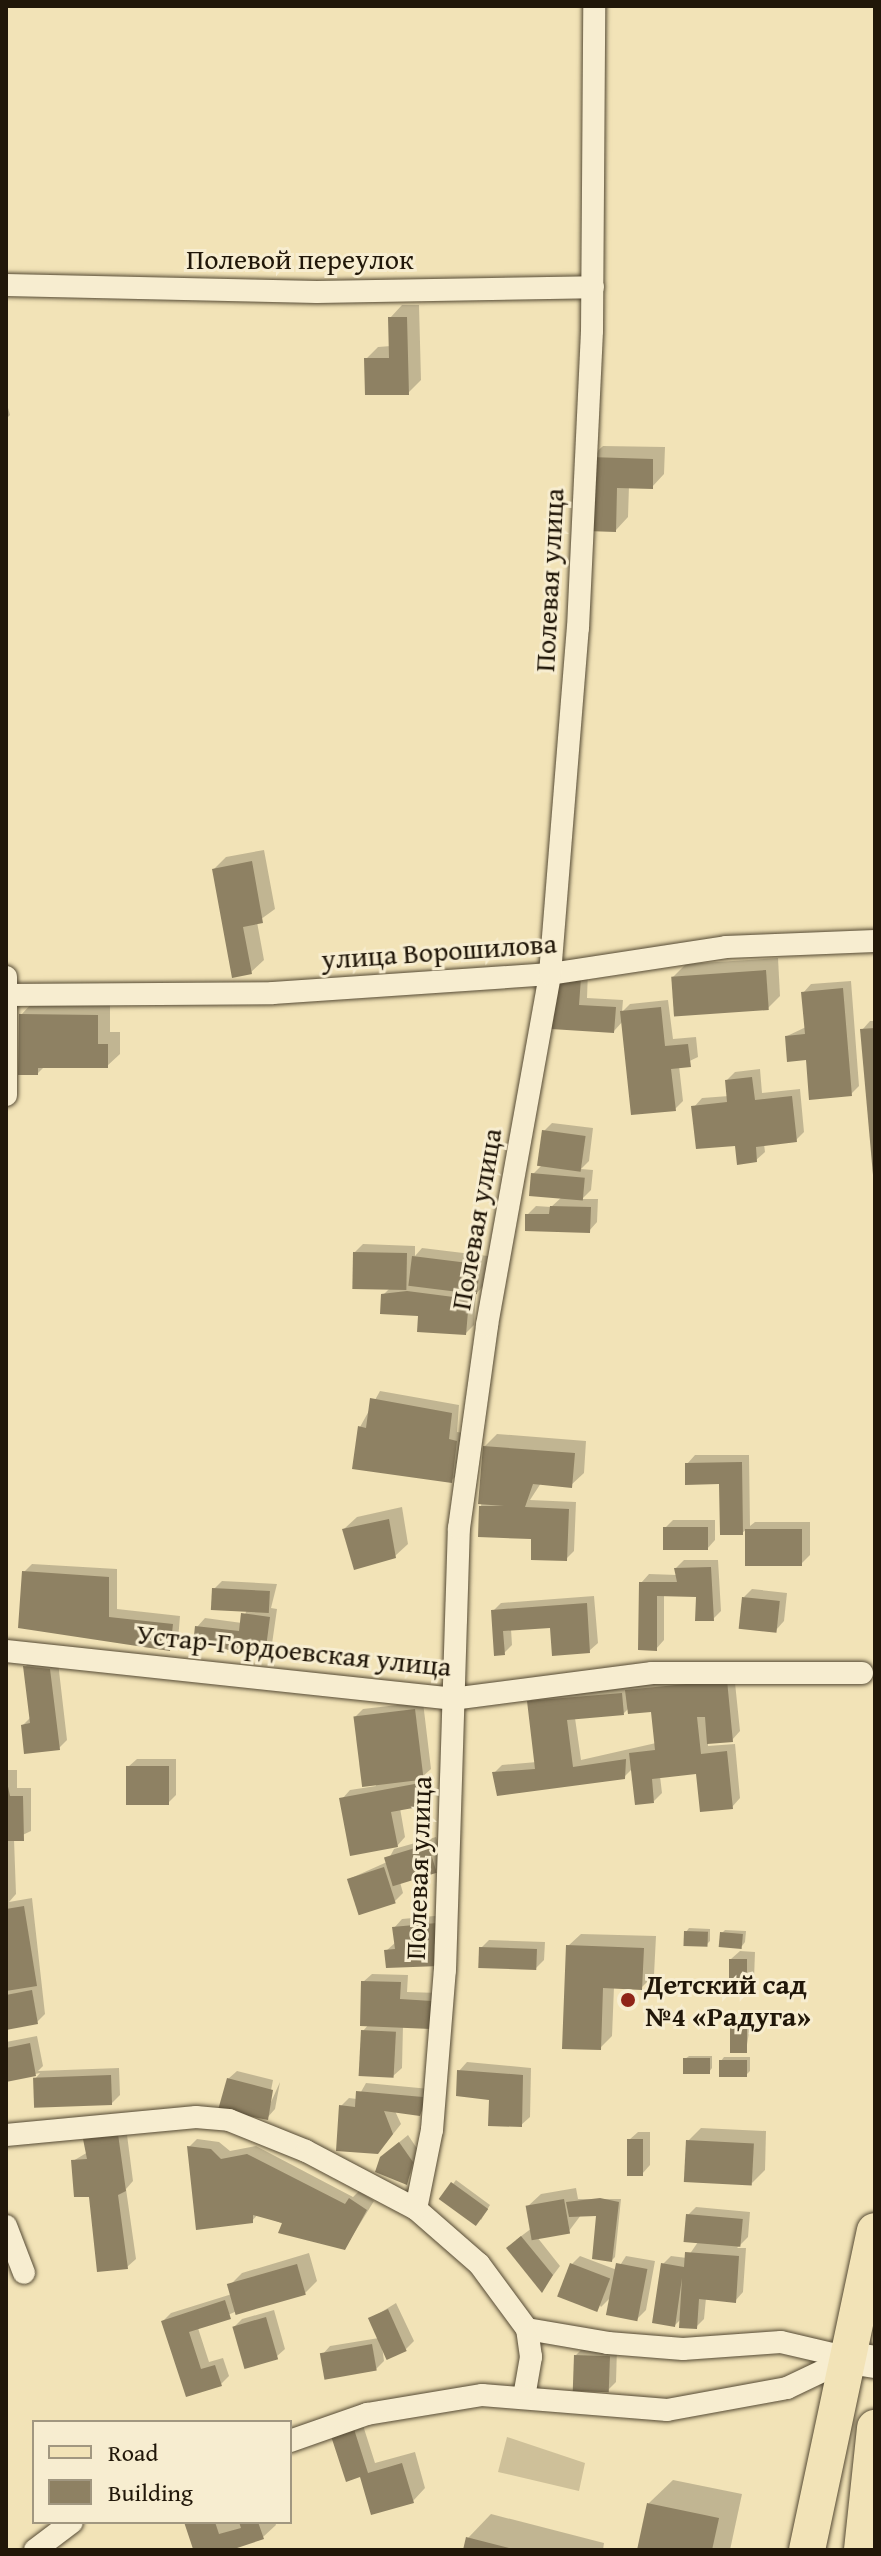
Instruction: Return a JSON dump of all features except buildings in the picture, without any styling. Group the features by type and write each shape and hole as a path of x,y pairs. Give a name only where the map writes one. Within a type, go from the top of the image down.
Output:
{"main road":[{"path":"807,2550 862,2360 875,2231"},
{"path":"862,2550 875,2428"}],"street":[{"name":"Полевая улица","path":"416,2209 432,2130 445,1970 459,1528 487,1325 550,974 578,628 593,287 594,6"},
{"name":"Полевой переулок","path":"6,285 317,292 593,287"},
{"name":"улица Ворошилова","path":"7,989 273,993 550,974 726,947 875,941"},
{"path":"6,1095 7,989"},
{"name":"Устар-Гордоевская улица","path":"6,1651 452,1699 652,1673 862,1673"},
{"path":"6,2135 196,2117 229,2120 306,2151 416,2209 479,2264 527,2329 531,2357 524,2397"},
{"path":"6,2226 24,2273"},
{"path":"527,2329 608,2343 683,2349 781,2342 862,2360"},
{"path":"292,2440 367,2414 434,2400 524,2397 667,2410 787,2388 862,2360"},
{"path":"35,2550 69,2524"}],"shaded area":[{"path":"507,2437 585,2463 579,2491 498,2472"}],"place":[{"name":"Детский сад №4 «Радуга»","path":"628,2000"}]}
